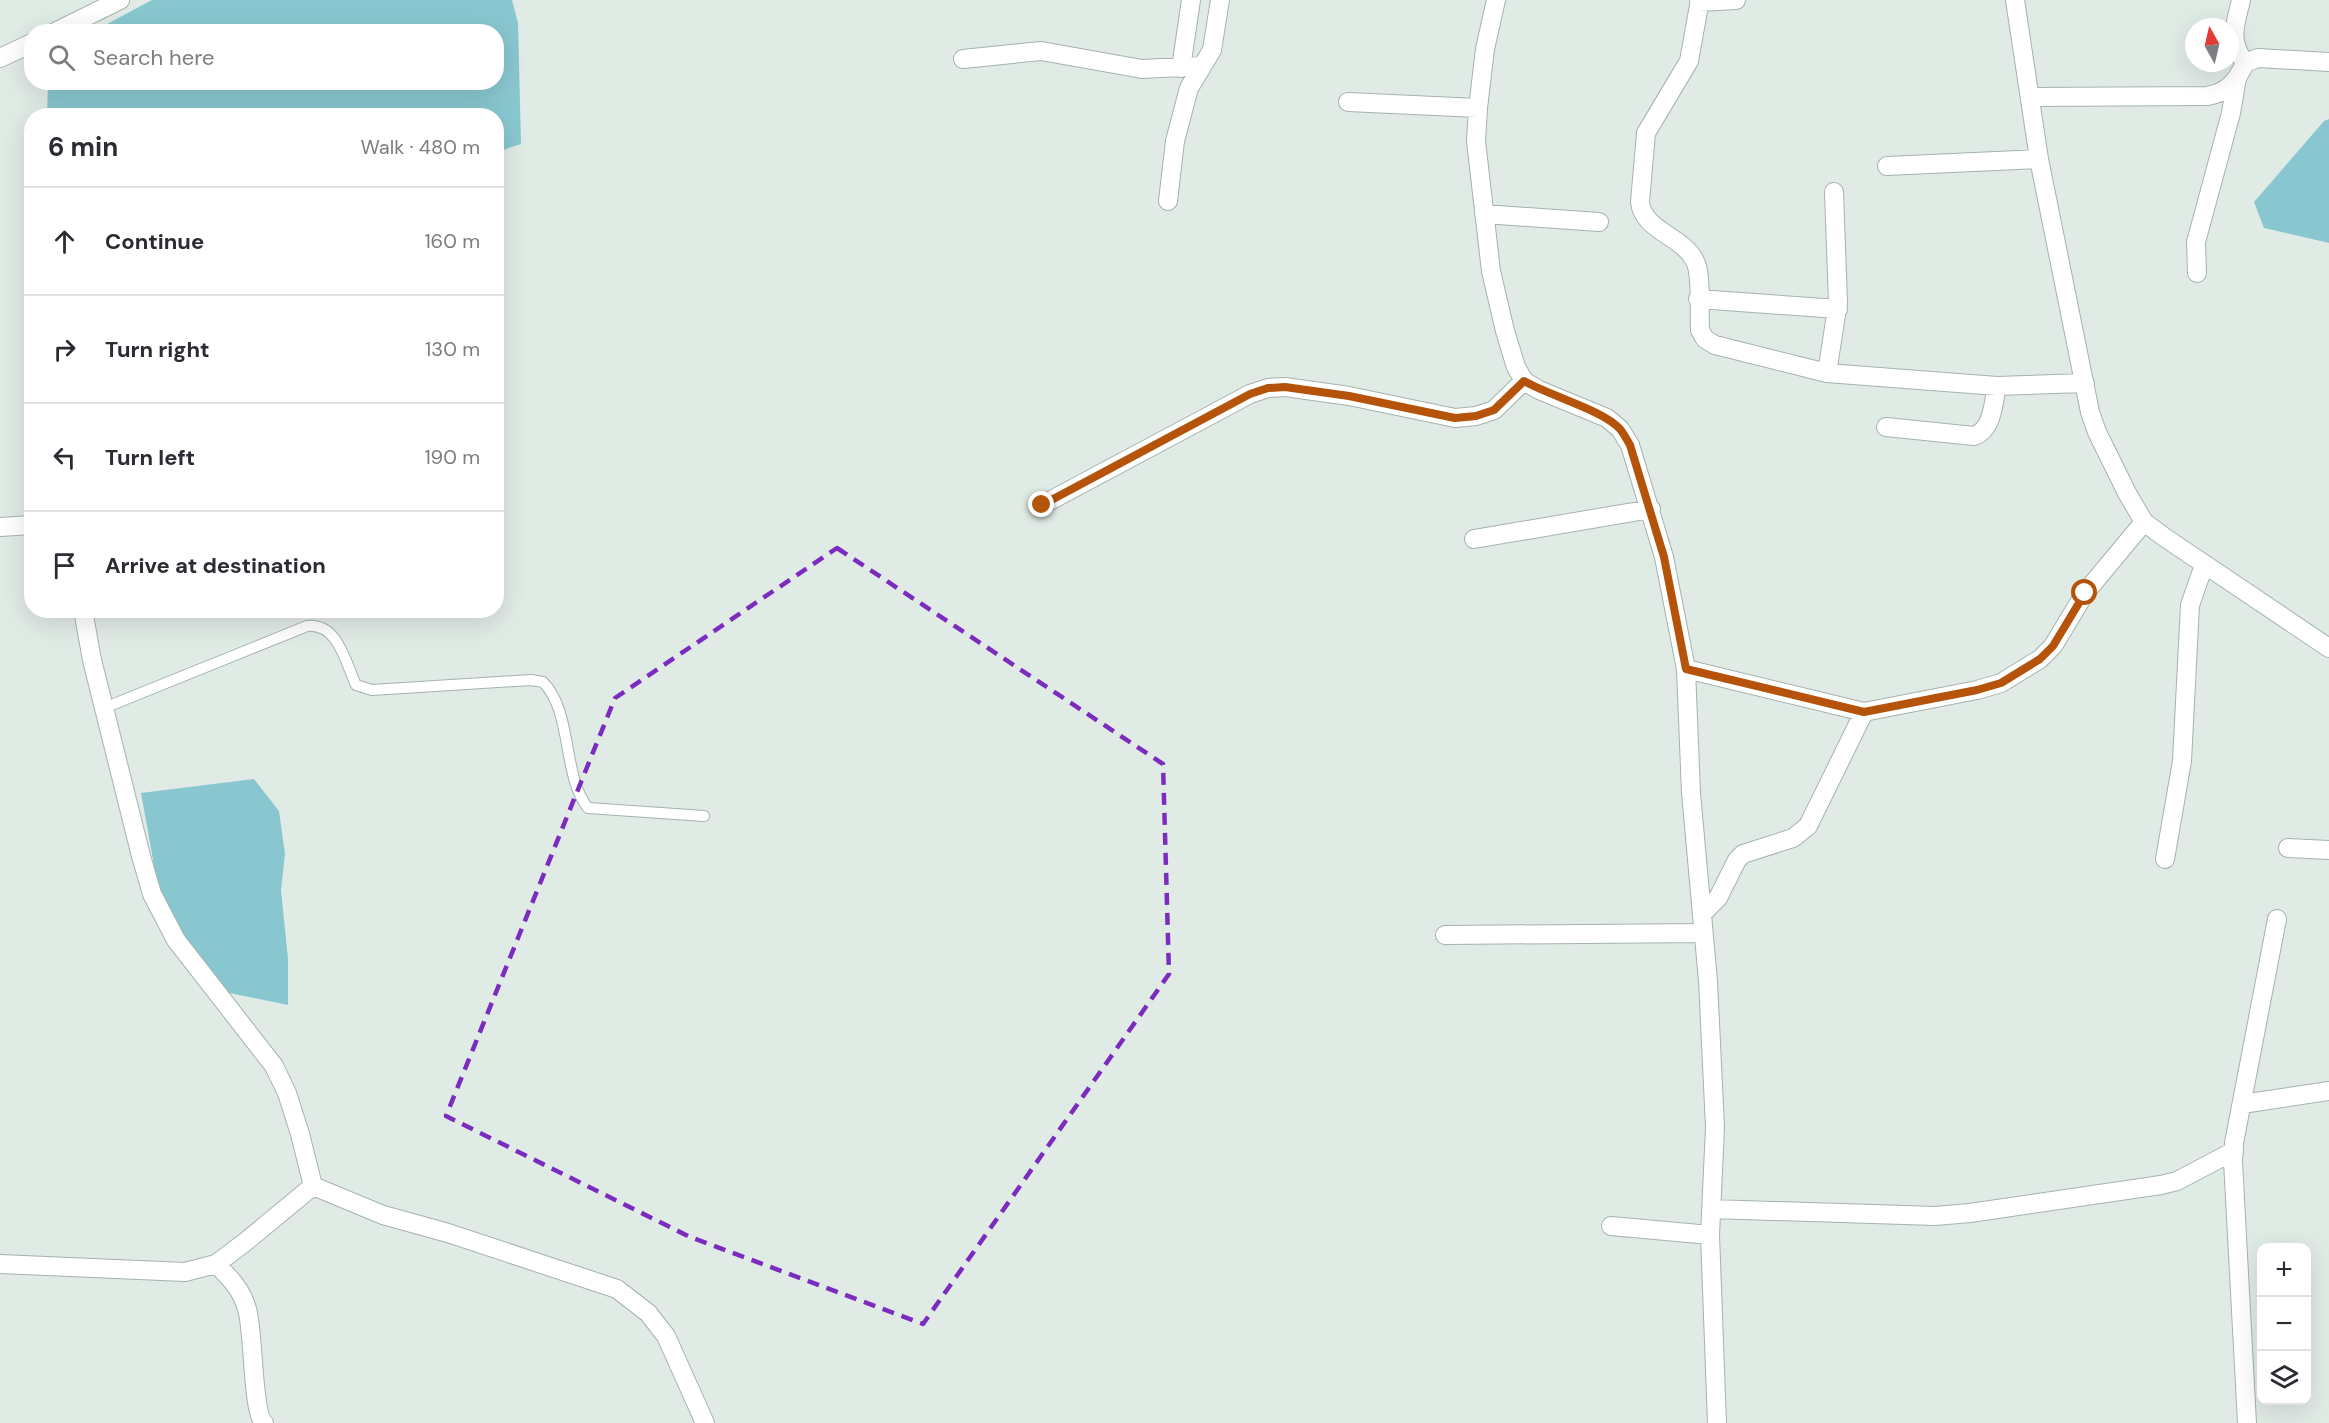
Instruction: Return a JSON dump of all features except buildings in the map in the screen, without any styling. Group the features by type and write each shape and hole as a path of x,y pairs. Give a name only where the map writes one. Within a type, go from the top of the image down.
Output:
{"street":[{"path":"71,24 120,0"},
{"path":"1181,68 1191,0"},
{"path":"1168,201 1175,141 1189,88 1212,50 1220,0"},
{"path":"1496,0 1485,50 1476,141 1491,271 1505,331 1516,368 1524,381 1539,390 1607,418 1620,429 1630,445 1651,509 1674,596 1686,669 1691,793 1708,993 1715,1127 1710,1235 1717,1423"},
{"path":"1736,0 1700,1 1694,44 1689,61 1646,133 1641,210 1646,219 1683,245 1697,264 1700,330 1705,339 1715,345 1827,373 1997,386 2085,383"},
{"path":"2015,0 2038,159 2097,432 2144,522 2329,648"},
{"path":"2197,273 2196,242 2241,71 2234,39 2241,0"},
{"path":"0,58 24,47"},
{"path":"963,58 1041,51 1142,69 1202,66"},
{"path":"2030,97 2207,96 2225,90 2241,71 2258,58 2329,62"},
{"path":"1348,102 1478,108"},
{"path":"1887,166 2038,159"},
{"path":"1827,373 1838,309 1834,192"},
{"path":"1484,214 1599,222"},
{"path":"1698,299 1838,309"},
{"path":"1042,505 1250,394 1268,388 1285,387 1349,396 1455,418 1476,416 1494,410 1524,381"},
{"path":"1886,427 1974,436 1982,433 1988,424 1997,386"},
{"path":"1474,539 1651,509"},
{"path":"1686,669 1864,712 1977,690 2001,683 2040,659 2053,646 2085,593 2144,522"},
{"path":"0,527 24,526"},
{"path":"2165,859 2184,742 2190,605 2204,565"},
{"path":"84,618 92,660 152,894 176,940 274,1066 290,1103 313,1186"},
{"path":"1702,914 1718,898 1737,860 1743,854 1793,838 1808,826 1864,712"},
{"path":"2288,848 2329,850"},
{"path":"2247,1423 2233,1183 2234,1151 2277,920"},
{"path":"1445,935 1702,933"},
{"path":"2241,1104 2329,1091"},
{"path":"1712,1209 1935,1216 1961,1214 2161,1185 2177,1181 2234,1151"},
{"path":"0,1264 185,1272 216,1264 244,1244 313,1186"},
{"path":"313,1186 383,1215 448,1233 617,1289 648,1313 666,1336 705,1423"},
{"path":"1611,1226 1710,1235"},
{"path":"216,1264 237,1286 248,1309 257,1399 260,1419 264,1423"}],"lane":[{"path":"104,708 307,626 317,625 332,633 356,685 362,688 372,690 531,680 543,682 555,698 579,790 588,808 704,816"}],"highlighted area":[{"path":"837,548 1163,764 1169,974 923,1324 690,1237 446,1116 615,698"}],"water":[{"path":"152,0 512,0 518,23 521,144 504,150 504,108 47,108 48,90 504,90 504,24 107,24"},
{"path":"2329,119 2329,243 2264,228 2254,202 2324,121"},
{"path":"254,779 279,811 285,854 281,890 288,959 288,1005 220,991 161,904 141,793"}],"route":[{"path":"1042,505 1250,394 1268,388 1285,387 1349,396 1455,418 1476,416 1494,410 1524,381 1539,390 1607,418 1620,429 1630,445 1651,509 1674,596 1686,669 1864,712 1977,690 2001,683 2040,659 2053,646 2085,593"}]}
